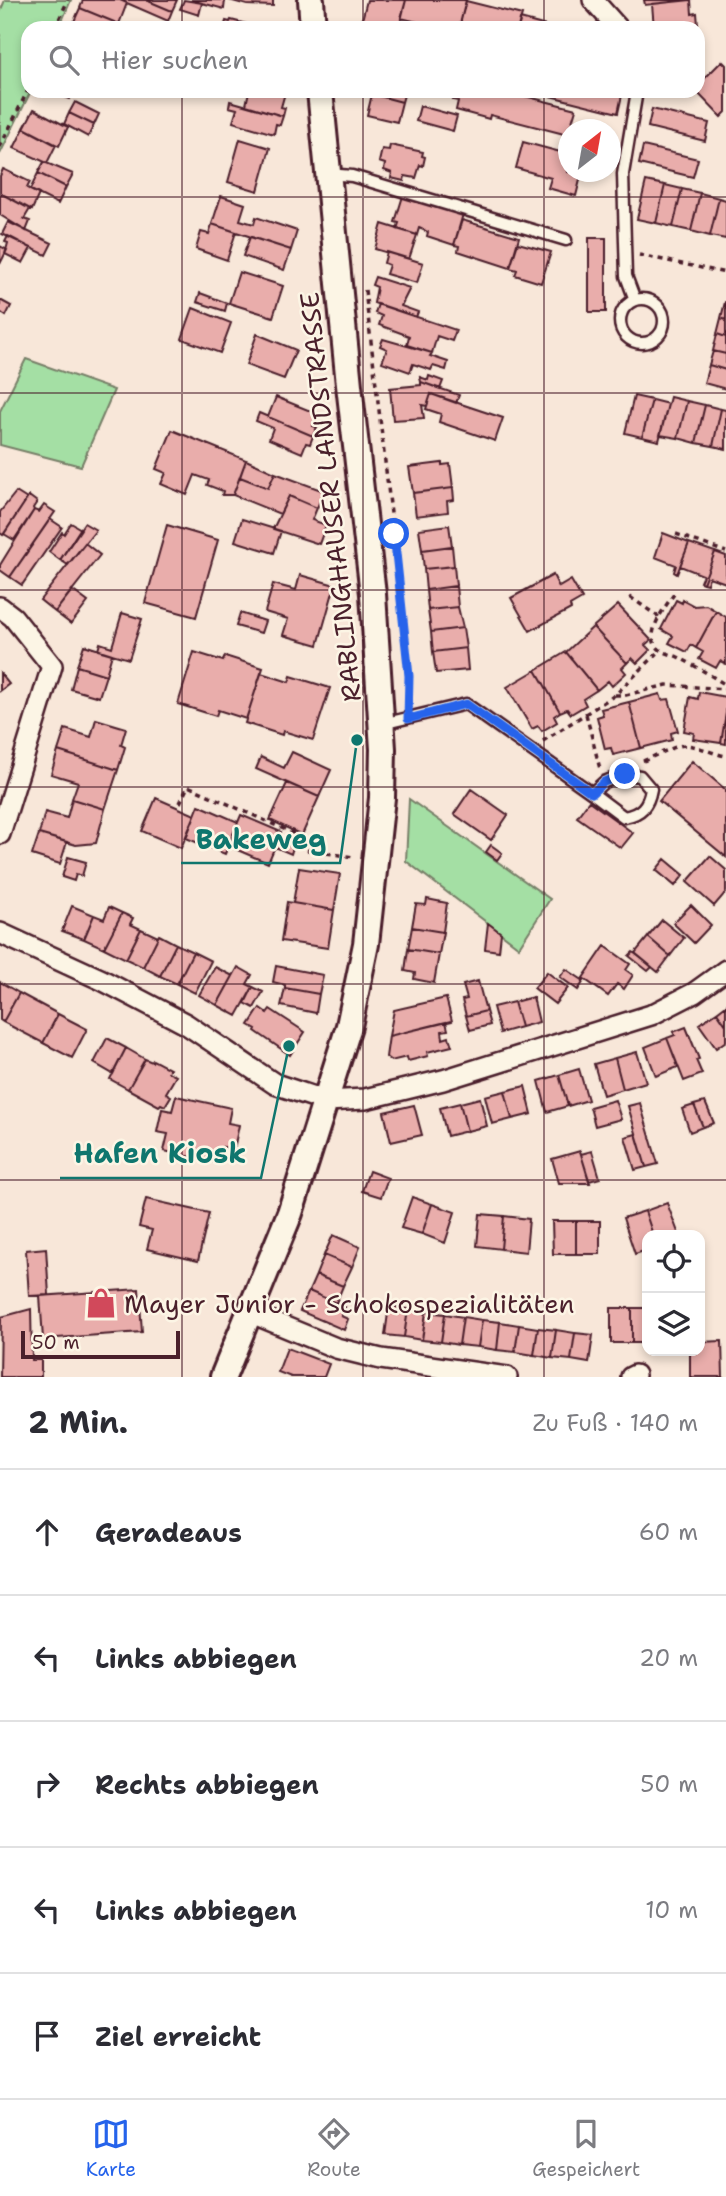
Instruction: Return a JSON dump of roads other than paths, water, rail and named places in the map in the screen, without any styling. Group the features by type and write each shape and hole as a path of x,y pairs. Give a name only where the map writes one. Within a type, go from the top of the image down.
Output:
{"street":[{"path":"310,0 312,21"},
{"path":"593,0 612,21"},
{"name":"RABLINGHAUSER LANDSTRASSE","path":"223,1377 290,1213 349,1026 366,944 382,798 381,724 373,594 321,98"},
{"path":"0,607 13,617 52,666 0,834"},
{"path":"0,933 102,980 186,1024 275,1084 326,1101 365,1099 391,1093 580,1038 650,1015 694,993 726,970"},
{"path":"249,1312 336,1348 381,1359 507,1377"}],"lane":[{"path":"635,300 626,276 623,174 636,98"},
{"path":"328,174 352,176 566,240"},
{"path":"635,300 650,301 662,312 663,328 659,335 645,343 630,339 621,326 623,310 635,300"},
{"path":"381,724 466,704 624,817 637,815 649,801 650,789 640,776 625,774 604,782 592,793"}],"place":[{"name":"Bakeweg","path":"357,740"},
{"name":"Hafen Kiosk","path":"289,1046"},
{"name":"Mayer Junior - Schokospezialitäten","path":"101,1303"}]}
